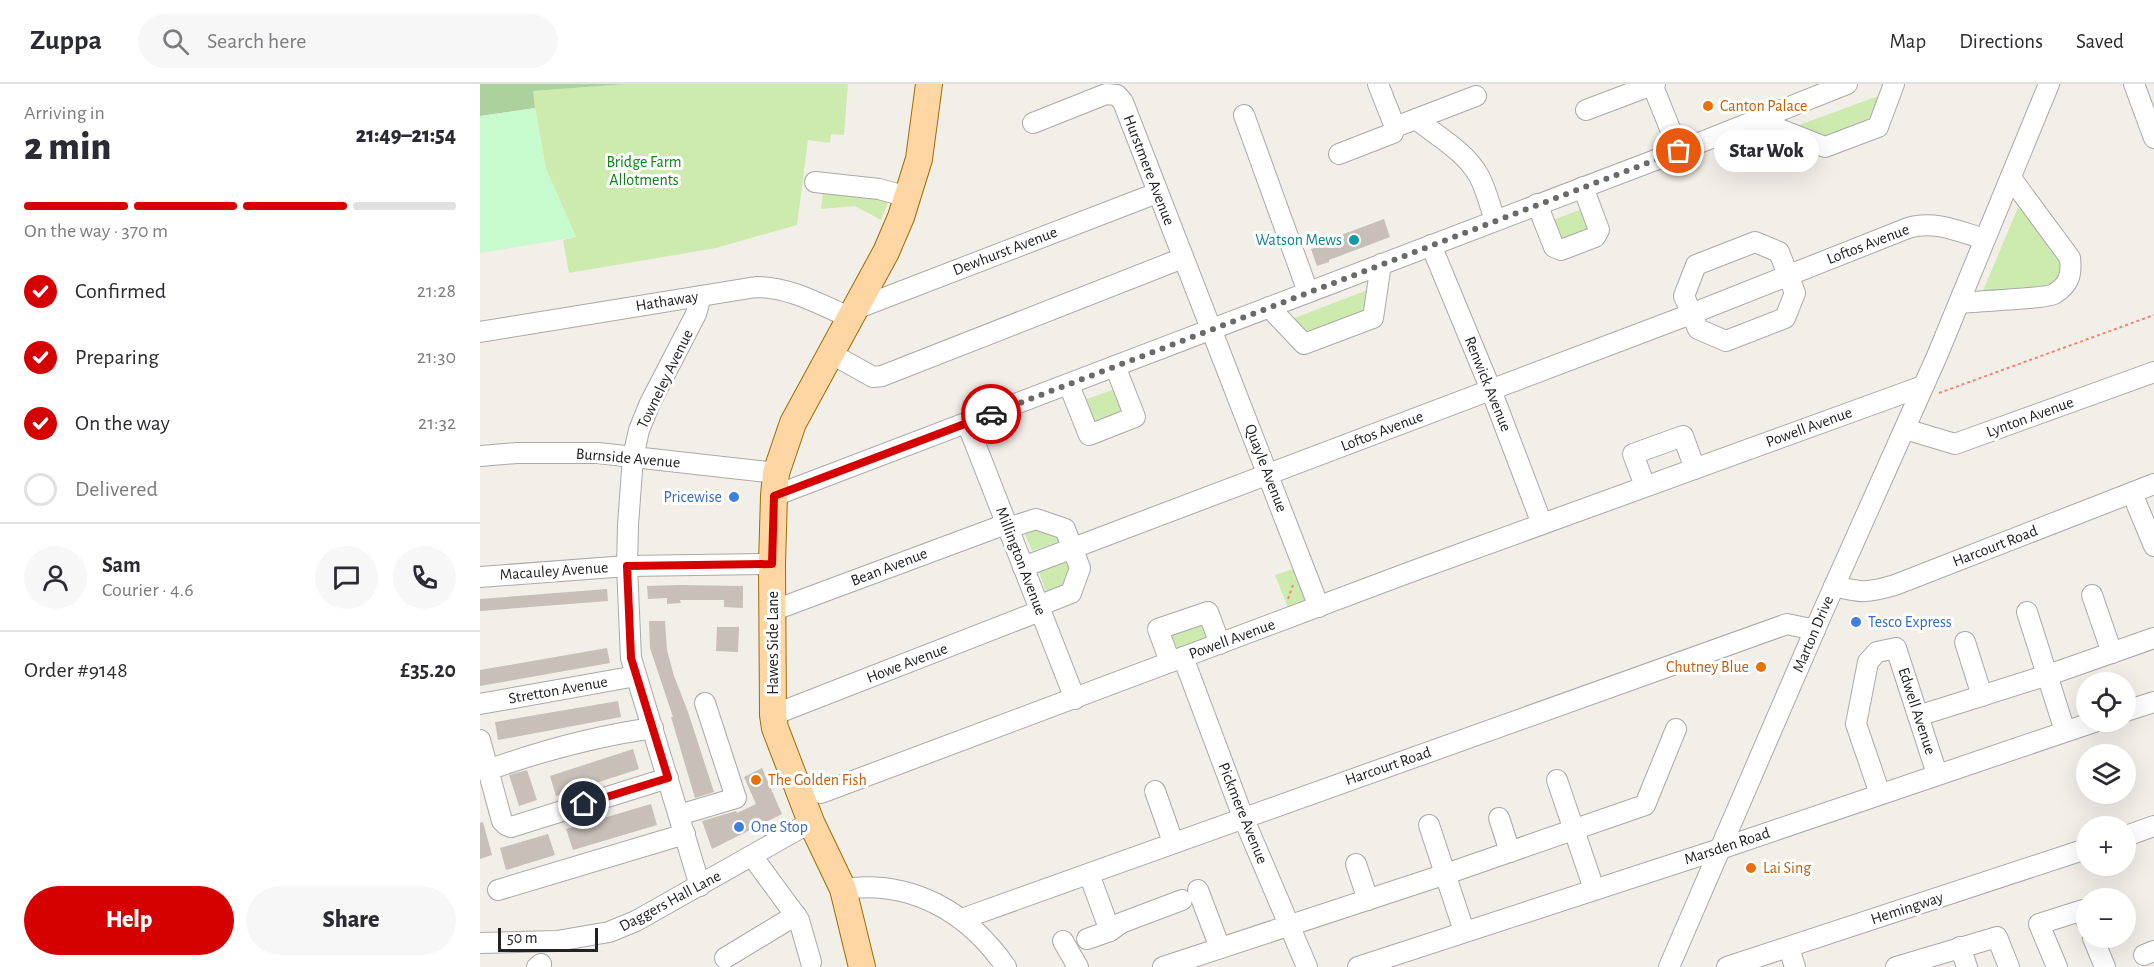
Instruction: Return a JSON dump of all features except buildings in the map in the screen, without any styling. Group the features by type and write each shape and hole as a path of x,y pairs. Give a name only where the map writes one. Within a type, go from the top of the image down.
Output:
{"main road":[{"name":"Hawes Side Lane","path":"862,967 843,890 811,822 775,728 772,564 775,485 793,423 886,252 908,197 919,159 928,84"}],"street":[{"path":"1339,154 1393,133 1395,127 1377,84"},
{"path":"1586,110 1653,84 1679,151"},
{"path":"775,485 967,423 1537,204 1586,196 1679,151 1847,84"},
{"path":"1756,120 1825,147 1878,127 1894,84"},
{"name":"Marton Drive","path":"1669,967 1834,586 1905,429 2049,84"},
{"path":"2134,84 2154,138"},
{"name":"Hurstmere Avenue","path":"1033,123 1107,94 1117,95 1123,102 1212,329"},
{"path":"1395,127 1476,96"},
{"path":"1244,115 1308,292"},
{"path":"1416,119 1461,154 1472,167 1496,220"},
{"path":"1959,303 2052,296 2064,286 2072,274 2070,258 2011,178"},
{"path":"814,182 879,189 908,197"},
{"name":"Dewhurst Avenue","path":"851,314 1157,193"},
{"path":"1537,204 1554,247 1561,250 1595,237 1599,230 1586,196"},
{"name":"Loftos Avenue","path":"1023,567 1691,314 1921,224 1943,227 1984,239"},
{"path":"1755,242 1779,252 1788,275 1795,293 1785,318 1726,341 1698,330 1684,296 1696,265 1755,242"},
{"name":"Renwick Avenue","path":"1431,245 1491,390 1542,524"},
{"path":"830,353 873,377 882,376 1183,258"},
{"path":"1269,307 1304,344 1363,322 1373,318 1381,264"},
{"name":"Hathaway","path":"480,332 756,287 773,287 851,314"},
{"name":"Towneley Avenue","path":"700,296 696,314 650,403 639,430 633,457 627,566 631,658 700,886"},
{"name":"Quayle Avenue","path":"1212,329 1319,607"},
{"path":"1069,385 1089,435 1135,417 1115,366"},
{"name":"Lynton Avenue","path":"1905,429 1955,444 2154,372"},
{"name":"Powell Avenue","path":"821,793 1645,486 1920,393"},
{"name":"Millington Avenue","path":"967,423 1075,699"},
{"path":"1645,486 1633,454 1683,436 1695,469"},
{"name":"Burnside Avenue","path":"480,456 516,453 598,453 633,457 775,485"},
{"name":"Harcourt Road","path":"1834,586 1857,592 1871,592 1895,585 2154,484"},
{"path":"2132,493 2154,546"},
{"path":"1007,526 1036,519 1065,529 1073,549 1080,568 1071,593 1039,608"},
{"name":"Bean Avenue","path":"772,611 1007,526"},
{"name":"Macauley Avenue","path":"480,576 627,566 772,564"},
{"path":"2092,595 2112,653"},
{"name":"Howe Avenue","path":"773,715 1039,608"},
{"name":"Pickmere Avenue","path":"1220,644 1208,612 1158,629 1177,660 1307,967"},
{"path":"2027,612 2065,731"},
{"name":"Harcourt Road","path":"962,919 1787,624 1815,630"},
{"path":"1918,716 2048,675 2154,638"},
{"path":"1965,642 1982,696"},
{"name":"Edwell Avenue","path":"1880,794 1856,724 1868,662 1877,652 1896,648 1937,774"},
{"name":"Stretton Avenue","path":"480,704 636,676"},
{"path":"2136,708 2154,702"},
{"path":"679,814 736,798 705,704"},
{"path":"486,775 522,758 628,731 653,728"},
{"name":"Marsden Road","path":"1358,967 1720,849 2076,728"},
{"path":"1163,967 1446,874 1646,805 1676,729"},
{"path":"480,740 486,775 502,821 506,825 511,826 668,778"},
{"path":"1557,780 1594,889"},
{"path":"1155,791 1173,842"},
{"path":"1499,818 1510,852"},
{"name":"Daggers Hall Lane","path":"480,943 557,941 609,932 636,921 811,822"},
{"path":"1429,825 1464,931"},
{"path":"2136,832 2154,826"},
{"path":"486,891 685,834"},
{"name":"Hemingway","path":"1727,967 2076,852"},
{"path":"752,856 799,920 811,962"},
{"path":"1356,864 1368,900"},
{"path":"1089,874 1110,931"},
{"path":"843,890 862,886 901,890 940,906 978,932 1006,967"},
{"path":"1087,939 1190,895 1220,948"},
{"path":"2057,967 2039,924 2076,912"},
{"path":"725,958 796,915"},
{"path":"1896,967 1922,963 1960,947 1997,937 2009,967"},
{"path":"1063,941 1078,967"},
{"path":"1960,947 1968,967"},
{"path":"1789,948 1795,967"},
{"path":"2097,948 2105,967"}],"path":[{"path":"1920,393 2154,315"},
{"path":"1281,621 1301,559"}],"green space":[{"path":"480,84 627,84 533,91 535,108 480,116"},
{"name":"Bridge Farm Allotments","path":"627,84 848,84 844,135 831,134 830,143 808,140 797,225 716,248 569,273 563,240 576,237 546,169 532,91"},
{"path":"1889,92 1878,127 1827,146 1783,131"},
{"path":"535,108 546,169 576,237 480,253 480,116"},
{"path":"824,183 892,193 881,220 855,206 821,209"},
{"path":"2022,198 2070,262 2064,286 1980,298"},
{"path":"1590,206 1599,230 1561,250 1545,223"},
{"path":"1378,286 1373,318 1304,344 1284,322"},
{"path":"1123,386 1135,417 1089,435 1076,403"},
{"path":"1021,524 1069,538 1032,551"},
{"path":"1077,559 1080,568 1049,601 1039,572"},
{"path":"1299,567 1312,599 1288,608 1275,575"},
{"path":"1200,620 1212,636 1172,651 1169,635"}],"way so far":[{"path":"991,414 1679,151"}],"place":[{"name":"Canton Palace","path":"1708,106"},
{"name":"Star Wok","path":"1679,151"},
{"name":"Watson Mews","path":"1354,240"},
{"name":"Pricewise","path":"734,497"},
{"name":"Tesco Express","path":"1856,622"},
{"name":"Chutney Blue","path":"1761,667"},
{"name":"The Golden Fish","path":"756,780"},
{"name":"One Stop","path":"739,827"},
{"name":"Lai Sing","path":"1751,868"}],"route":[{"path":"584,804 668,778 631,658 627,566 772,564 774,496 991,414"}]}
